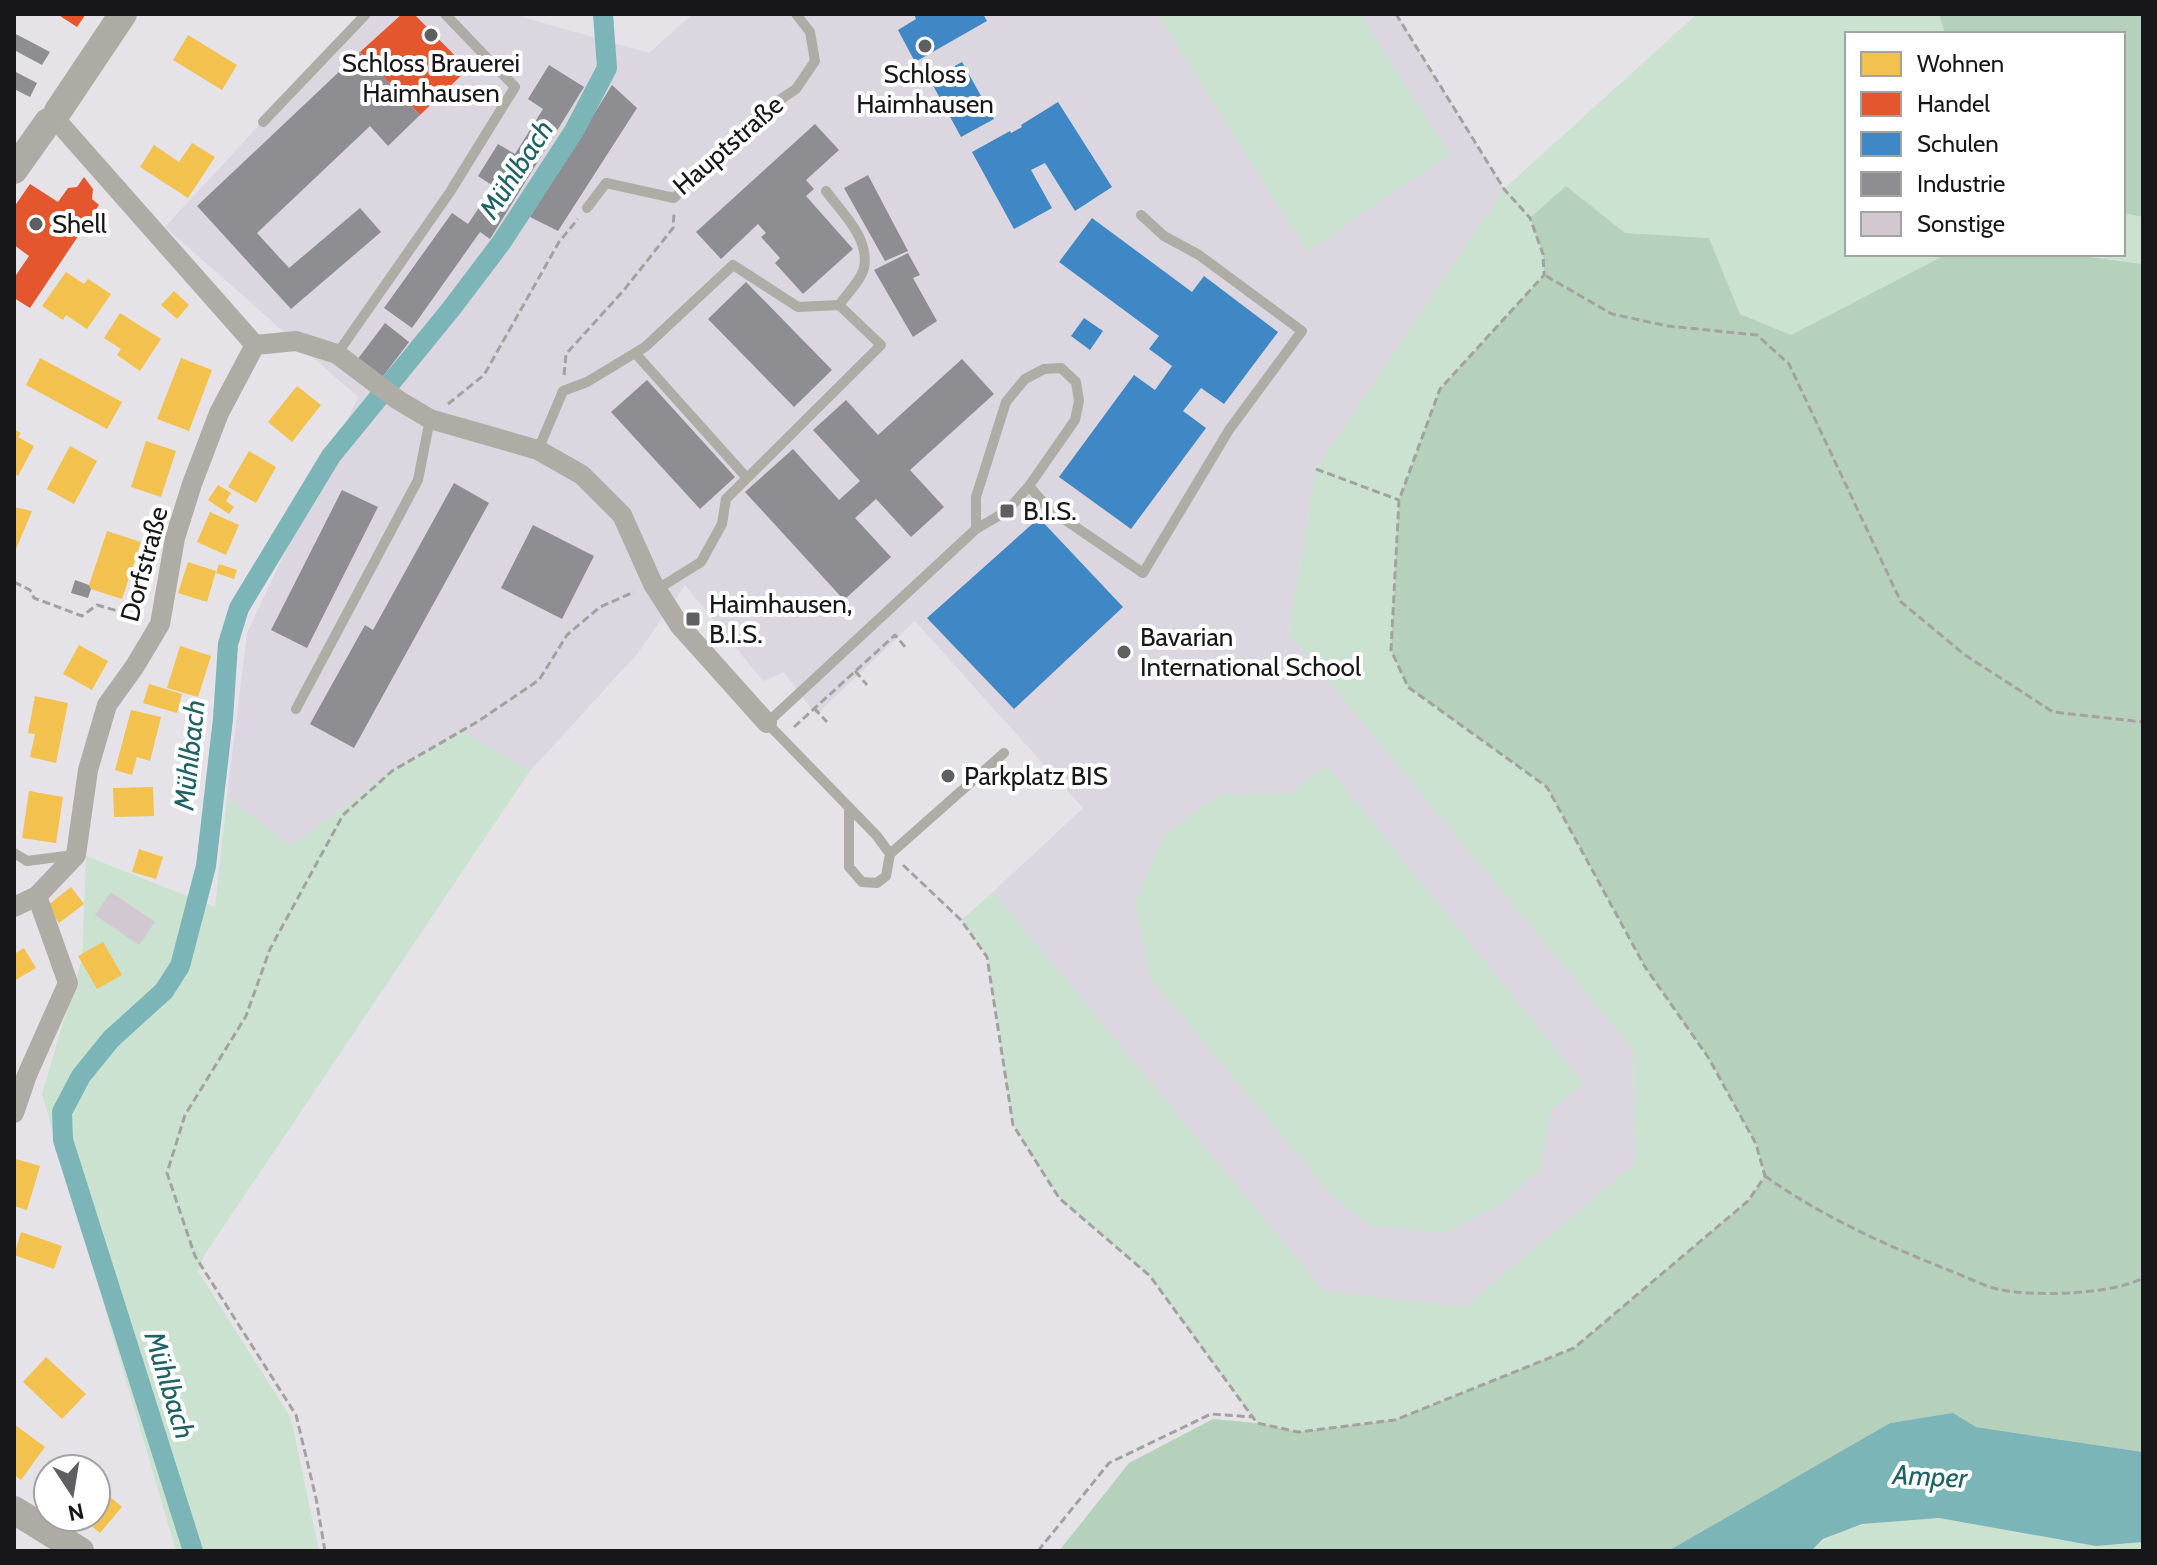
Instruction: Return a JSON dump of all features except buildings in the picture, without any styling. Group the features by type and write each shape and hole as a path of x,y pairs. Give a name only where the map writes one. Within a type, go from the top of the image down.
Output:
{"street":[{"path":"14,170 55,118 123,14"},
{"path":"55,118 255,345 296,341 337,354 398,400 430,419 538,450 582,475 622,515 654,587 680,626 767,723"},
{"name":"Dorfstraße","path":"76,855 88,770 107,705 160,624 175,538 192,484 219,413 255,345"},
{"path":"14,907 37,896 76,855"},
{"path":"14,1113 27,1075 68,983 37,896"},
{"path":"14,1510 80,1551"}],"lane":[{"path":"263,122 366,14"},
{"path":"337,354 450,192 515,87 445,14"},
{"name":"Hauptstraße","path":"587,208 606,183 674,198 760,113 796,89 815,61 810,32 796,14"},
{"path":"826,191 861,237 864,254 864,270 839,305"},
{"path":"1029,486 1048,508 1143,573 1229,430 1302,331 1199,255 1164,236 1141,215"},
{"path":"538,450 563,391 587,382 645,347 733,265 798,307 839,305 881,345 726,499 722,524 701,562 654,587"},
{"path":"635,353 747,478"},
{"path":"890,854 767,723 976,529 1007,511 1029,486 1075,420 1079,401 1076,382 1061,368 1044,369 1025,379 1006,402 976,497 976,529"},
{"path":"296,709 418,480 430,419"},
{"path":"849,807 849,867 862,882 877,883 886,876 890,854 1004,753"},
{"path":"14,853 27,861 76,855"}],"path":[{"path":"1396,14 1504,189 1530,218 1543,254 1544,275 1440,389 1399,500 1391,650 1408,687 1547,787 1645,967 1715,1069 1756,1144 1765,1176 1800,1201 1924,1260 1998,1289 2063,1293 2128,1286 2143,1278"},
{"path":"563,391 566,354 624,290 673,228 674,198"},
{"path":"430,419 484,375 559,242 587,208"},
{"path":"1544,275 1612,314 1668,326 1757,335 1789,364 1901,602 1965,655 2053,712 2143,722"},
{"path":"1316,469 1399,500"},
{"path":"14,582 30,590 34,598 82,616 97,605 160,624"},
{"path":"325,1551 296,1415 195,1256 167,1173 185,1115 246,1016 270,949 343,815 392,771 477,722 539,680 567,635 600,607 654,587"},
{"path":"782,738 895,635 907,649"},
{"path":"855,671 867,685"},
{"path":"814,708 827,722"},
{"path":"890,854 961,920 987,957 1001,1066 1013,1125 1059,1198 1150,1276 1257,1423 1298,1432 1395,1420 1574,1348 1748,1201 1765,1176"},
{"path":"1038,1551 1109,1463 1211,1414 1253,1417"}],"shaded area":[{"path":"362,14 512,14 649,53 693,14 1396,14 1504,189 1316,469 1288,633 1633,1050 1635,1163 1465,1307 1324,1291 993,892 1083,808 915,621 816,715 784,672 763,681 685,585 638,653 530,771 462,731 392,771 291,846 227,797 247,633 358,397 165,227"}],"green space":[{"path":"1157,14 1360,14 1450,155 1308,253"},
{"path":"1697,14 1939,14 1944,32 1845,32 1845,256 1943,256 1791,335 1740,314 1709,238 1625,233 1531,218 1543,254 1544,275 1440,389 1391,650 1408,687 1547,787 1645,967 1708,1057 1756,1144 1765,1176 1748,1201 1574,1348 1395,1420 1298,1432 1257,1423 1150,1276 1059,1198 1013,1125 987,957 961,920 993,892 1324,1291 1465,1307 1635,1163 1633,1050 1288,633 1316,469 1504,189"},
{"path":"1939,14 2143,14 2143,217 2125,213 2125,32 1944,32"},
{"path":"1566,186 1625,233 1709,238 1740,314 1791,335 1943,256 2082,256 2143,264 2143,1452 1976,1427 1953,1414 1890,1423 1668,1551 1059,1551 1129,1463 1213,1419 1257,1423 1298,1432 1395,1420 1574,1348 1748,1201 1765,1176 1756,1144 1708,1057 1645,967 1547,787 1408,687 1391,650 1399,500 1440,389 1544,275 1543,254 1530,218"},
{"path":"2125,213 2143,217 2143,264 2082,256 2125,256"},
{"path":"462,731 530,771 205,1254 198,1271 291,1418 319,1551 176,1551 42,1094 82,959 86,856 215,907 227,797 291,846 392,771"},
{"path":"1326,765 1584,1084 1551,1110 1541,1168 1503,1203 1446,1233 1371,1226 1332,1196 1150,978 1135,903 1165,834 1220,794 1291,793"},
{"path":"1939,1518 2096,1546 2143,1542 2143,1551 1811,1551 1824,1540 1855,1527 1888,1521"}],"water":[{"name":"Amper","path":"1953,1413 1976,1427 2143,1452 2143,1542 2096,1546 1939,1518 1862,1524 1823,1539 1811,1551 1668,1551 1890,1423"}],"waterway":[{"name":"Mühlbach","path":"193,1551 63,1140 62,1112 81,1076 111,1039 164,991 180,966 206,866 223,719 228,644 239,608 331,456 501,243 574,131 607,68 603,14"}],"place":[{"name":"Schloss Brauerei Haimhausen","path":"431,35"},
{"name":"Schloss Haimhausen","path":"925,46"},
{"name":"Shell","path":"36,224"},
{"name":"B.I.S.","path":"1007,511"},
{"name":"Haimhausen, B.I.S.","path":"693,619"},
{"name":"Bavarian International School","path":"1124,652"},
{"name":"Parkplatz BIS","path":"948,776"}]}
